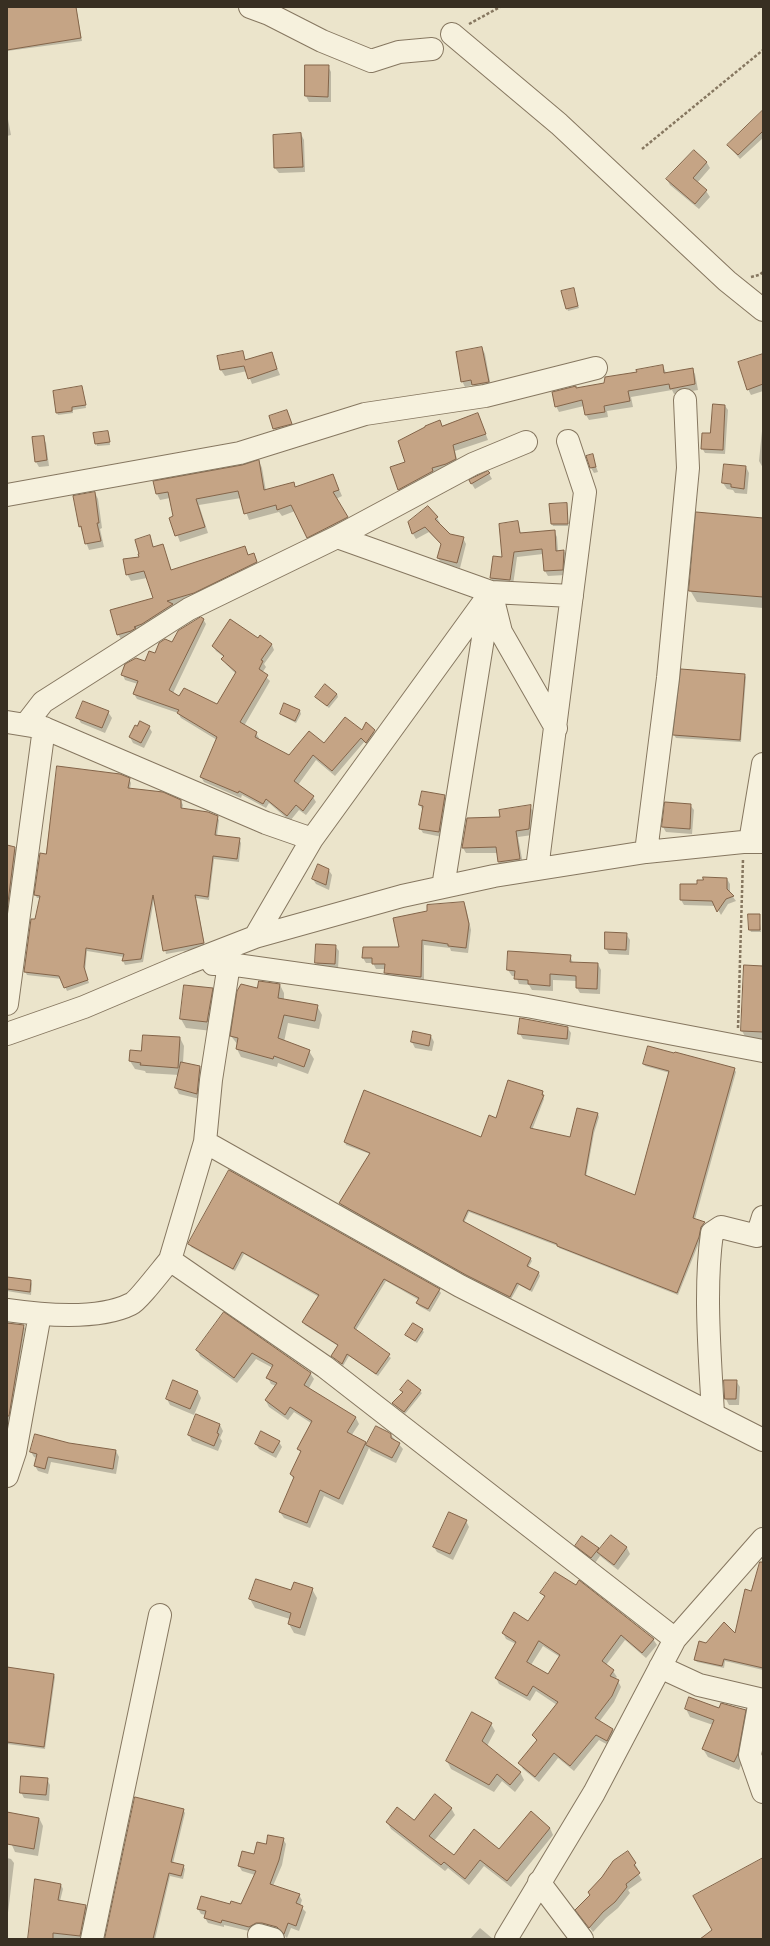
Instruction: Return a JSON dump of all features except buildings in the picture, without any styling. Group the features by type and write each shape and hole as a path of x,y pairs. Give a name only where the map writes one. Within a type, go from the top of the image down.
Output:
{"street":[{"path":"250,7 269,14 322,41 372,61 399,52 432,49"},
{"path":"452,34 559,124 727,281 763,310"},
{"path":"7,495 240,454 366,414 484,396 596,368"},
{"path":"646,852 668,678 688,468 685,400"},
{"path":"537,869 585,492 568,441"},
{"path":"7,1004 26,724 43,702 189,609 337,537 472,464 526,442"},
{"path":"337,537 491,592 572,596"},
{"path":"491,592 500,632 556,728"},
{"path":"254,937 312,839 491,592"},
{"path":"443,887 491,592"},
{"path":"26,724 266,823 312,839"},
{"path":"7,1034 84,1008 188,963 254,937 402,896 494,876 646,852 752,842 763,764"},
{"path":"188,963 229,964 527,1006 763,1051"},
{"path":"7,1310 40,1314 96,1314 133,1304 170,1260 205,1142 211,1080 229,964"},
{"path":"205,1142 460,1286 763,1440"},
{"path":"713,1414 710,1290 710,1249 712,1233 721,1228 756,1236 763,1217"},
{"path":"170,1260 325,1367 675,1638"},
{"path":"7,1476 15,1452 40,1314"},
{"path":"506,1939 594,1793 675,1638 763,1539"},
{"path":"92,1939 160,1615"},
{"path":"660,1667 699,1685 762,1700 750,1755 763,1792"},
{"path":"539,1882 582,1939"}],"path":[{"path":"642,149 763,50"},
{"path":"737,1045 752,842"}]}
